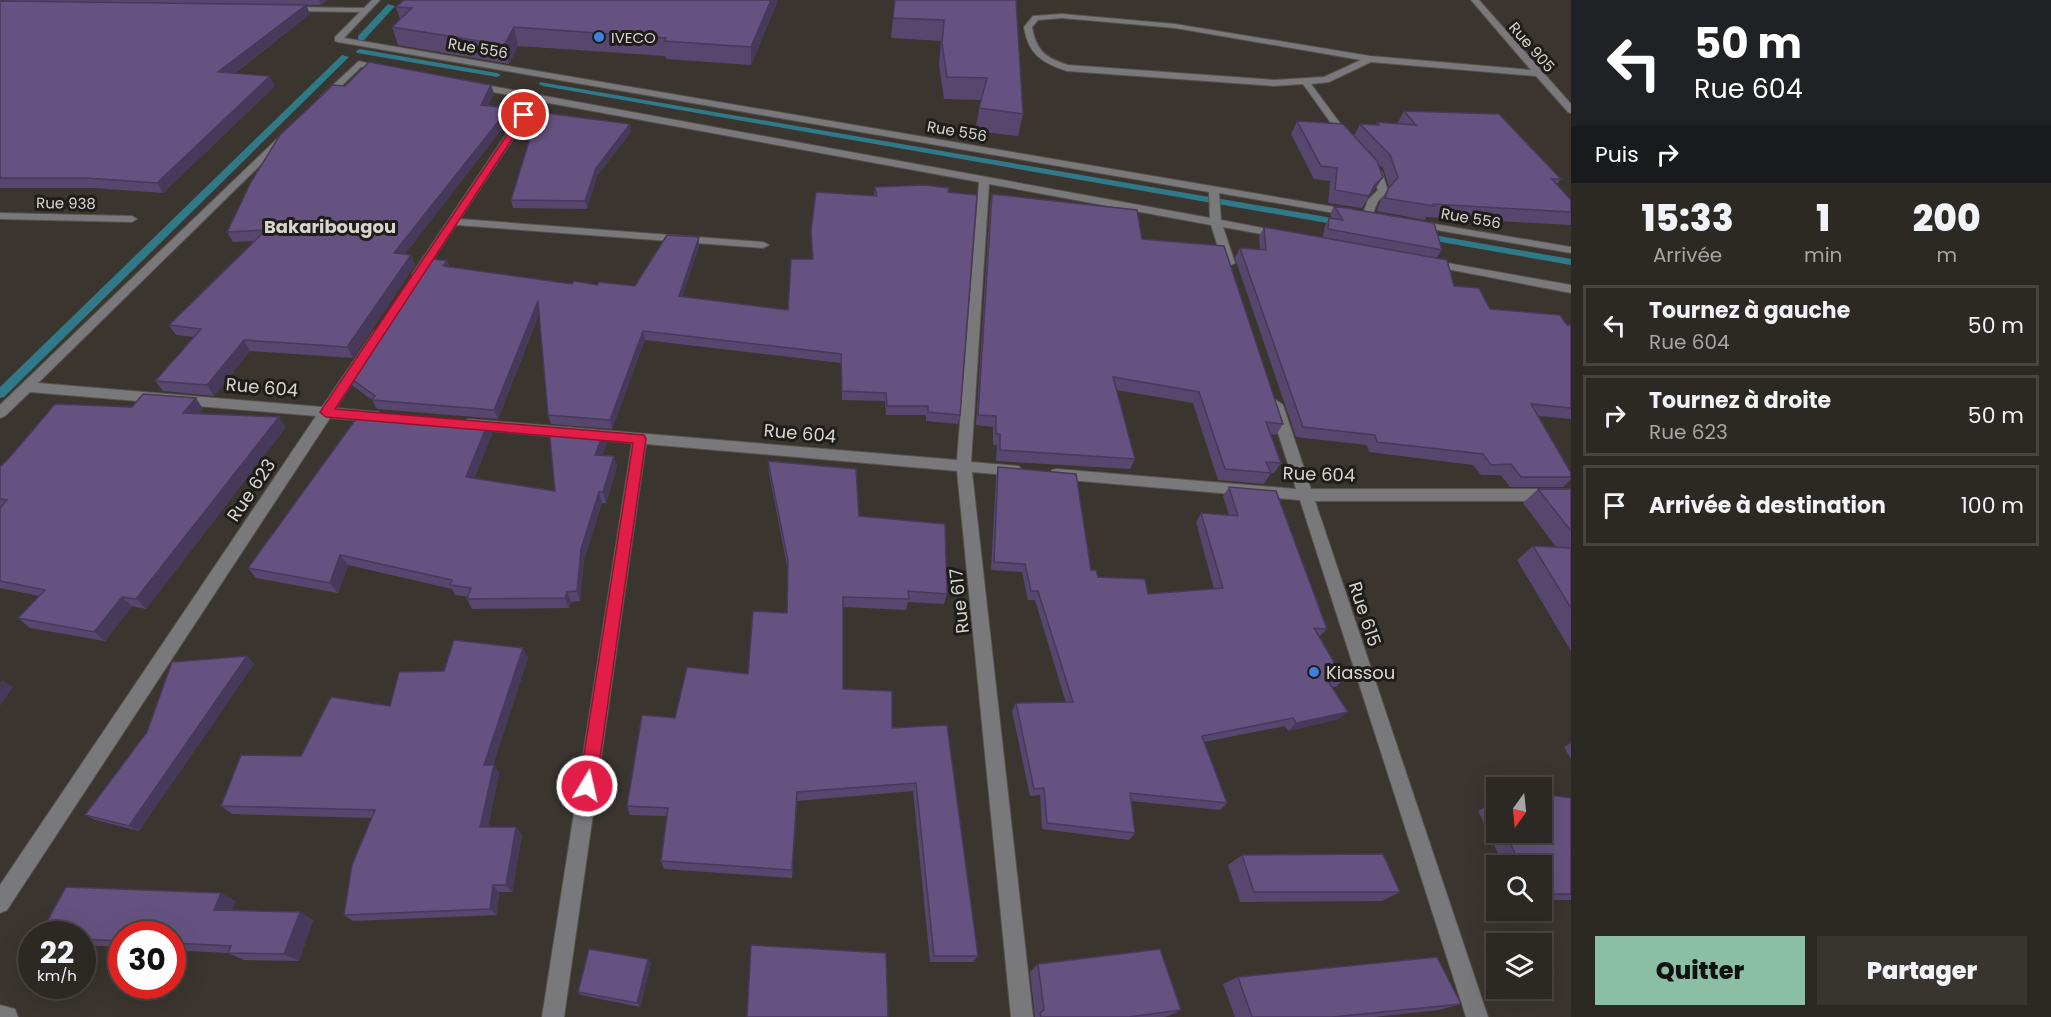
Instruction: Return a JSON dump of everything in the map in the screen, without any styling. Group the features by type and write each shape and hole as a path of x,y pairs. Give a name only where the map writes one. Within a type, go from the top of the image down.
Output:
{"street":[{"path":"274,9 366,10 376,0"},
{"name":"Rue 905","path":"1475,0 1571,110"},
{"name":"Rue 556","path":"366,10 338,39 518,82 1215,204 1378,218"},
{"path":"1370,58 1326,80 1274,83 1067,69 1040,59 1029,44 1028,27 1036,18 1062,15 1176,26 1370,58 1537,73"},
{"path":"316,105 359,64 393,71"},
{"path":"1305,81 1337,128 1353,146"},
{"path":"461,84 518,82 536,98 984,181 1215,204 1296,238"},
{"path":"408,288 536,98"},
{"path":"0,413 291,130"},
{"path":"1361,154 1377,172 1383,191 1373,200 1367,216"},
{"name":"Rue 617","path":"984,181 964,466 1022,1017"},
{"path":"1215,204 1234,279"},
{"name":"Rue 938","path":"0,216 132,219"},
{"name":"Rue 556","path":"1401,221 1571,250"},
{"path":"453,222 763,245"},
{"path":"1422,261 1571,289"},
{"name":"Rue 623","path":"0,903 389,317"},
{"name":"Rue 604","path":"26,387 396,418"},
{"name":"Rue 615","path":"1272,393 1477,1017"},
{"name":"Rue 604","path":"454,423 1305,495 1571,495"},
{"path":"552,1017 640,439"},
{"path":"0,1016 8,1017"}],"building":[{"path":"404,0 771,0 751,47 664,41 666,38 514,27 504,45 392,27 412,8 396,7"},
{"path":"895,0 1016,0 1023,114 979,108 987,78 947,77 942,43 944,20 893,18"},
{"path":"0,1 306,5 218,72 270,76 157,183 86,178 0,178"},
{"path":"369,62 491,85 481,105 509,108 394,253 411,255 347,347 244,340 207,385 155,381 201,329 169,325 266,230 227,232 251,182 280,135 333,85 345,86"},
{"path":"1404,111 1499,114 1561,179 1552,179 1571,200 1571,212 1433,204 1434,206 1385,198 1388,189 1398,177 1390,155 1360,124 1379,125 1377,122 1416,125"},
{"path":"538,112 630,124 596,168 585,201 511,200"},
{"path":"1297,121 1343,124 1377,161 1383,177 1374,186 1369,196 1335,190 1337,168 1321,166"},
{"path":"925,185 949,188 948,192 977,195 960,415 928,412 928,406 887,406 886,393 842,391 841,354 643,331 610,420 548,415 538,301 494,410 372,400 375,396 349,377 371,350 367,350 428,258 447,261 443,266 572,284 574,281 597,285 599,282 635,286 667,235 699,237 679,296 788,310 791,259 813,259 811,231 816,192 877,196 875,187"},
{"path":"992,194 1137,210 1142,239 1224,246 1283,424 1266,422 1281,463 1266,462 1271,473 1225,469 1199,392 1113,377 1135,459 1000,450 1000,434 996,434 996,416 978,415"},
{"path":"1334,206 1434,223 1442,250 1328,229 1329,218 1343,220"},
{"path":"1264,227 1447,260 1454,286 1479,288 1490,309 1560,315 1567,325 1571,325 1571,408 1531,404 1571,473 1571,477 1521,477 1511,464 1491,465 1483,454 1377,442 1375,435 1303,427 1240,248 1266,250"},
{"path":"143,394 196,398 183,413 279,417 136,599 122,597 94,632 18,618 45,590 0,581 0,508 7,500 0,499 0,467 55,404 132,407"},
{"path":"361,412 488,423 466,477 555,491 549,428 604,432 595,455 614,456 603,492 599,492 581,549 577,591 567,592 565,598 467,599 471,588 450,585 452,580 340,555 330,583 248,568"},
{"path":"768,461 856,469 859,516 945,524 947,594 908,591 909,599 843,597 843,689 892,691 892,728 947,725 978,956 934,956 916,783 797,792 792,870 661,861 668,808 627,806 642,715 675,718 687,667 748,674 753,611 787,613 788,561"},
{"path":"998,467 1076,474 1091,570 1096,570 1098,577 1145,579 1148,594 1223,588 1201,513 1238,516 1229,487 1276,491 1327,629 1314,628 1344,679 1328,681 1348,712 1296,723 1293,718 1202,736 1227,803 1130,793 1135,833 1047,823 1044,788 1034,789 1016,703 1073,702 1038,591 1031,591 1025,564 994,562"},
{"path":"1538,489 1571,489 1571,531"},
{"path":"1533,546 1571,548 1571,608"},
{"path":"454,640 523,648 484,765 494,765 480,827 516,827 506,885 493,885 490,909 344,915 352,865 375,810 221,806 241,755 301,756 331,697 390,706 399,672 444,671"},
{"path":"247,656 129,826 85,815 147,732 172,662"},
{"path":"1552,795 1571,798 1571,894 1552,894 1552,855 1516,855 1510,843 1552,843"},
{"path":"1383,854 1400,892 1254,892 1242,855"},
{"path":"66,887 221,893 214,910 300,912 284,954 228,953 231,946 186,944 186,921 108,921 108,940 96,940 96,921 47,921"},
{"path":"751,945 886,953 888,1017 747,1017"},
{"path":"589,949 648,959 637,1003 578,992"},
{"path":"1160,949 1181,1010 1129,1017 1041,1017 1040,1013 1044,1010 1038,964"},
{"path":"1437,957 1461,1004 1333,1017 1252,1017 1238,977"}],"waterway":[{"path":"361,38 391,6"},
{"path":"360,51 497,75"},
{"path":"0,394 345,57"},
{"path":"543,84 1344,223"},
{"path":"1422,236 1571,262"}],"place":[{"name":"IVECO","path":"599,37"},
{"name":"Kiassou","path":"1314,672"}],"district":[{"name":"Bakaribougou","path":"330,226"}],"route":[{"path":"524,115 326,412 640,439 587,786"}]}
